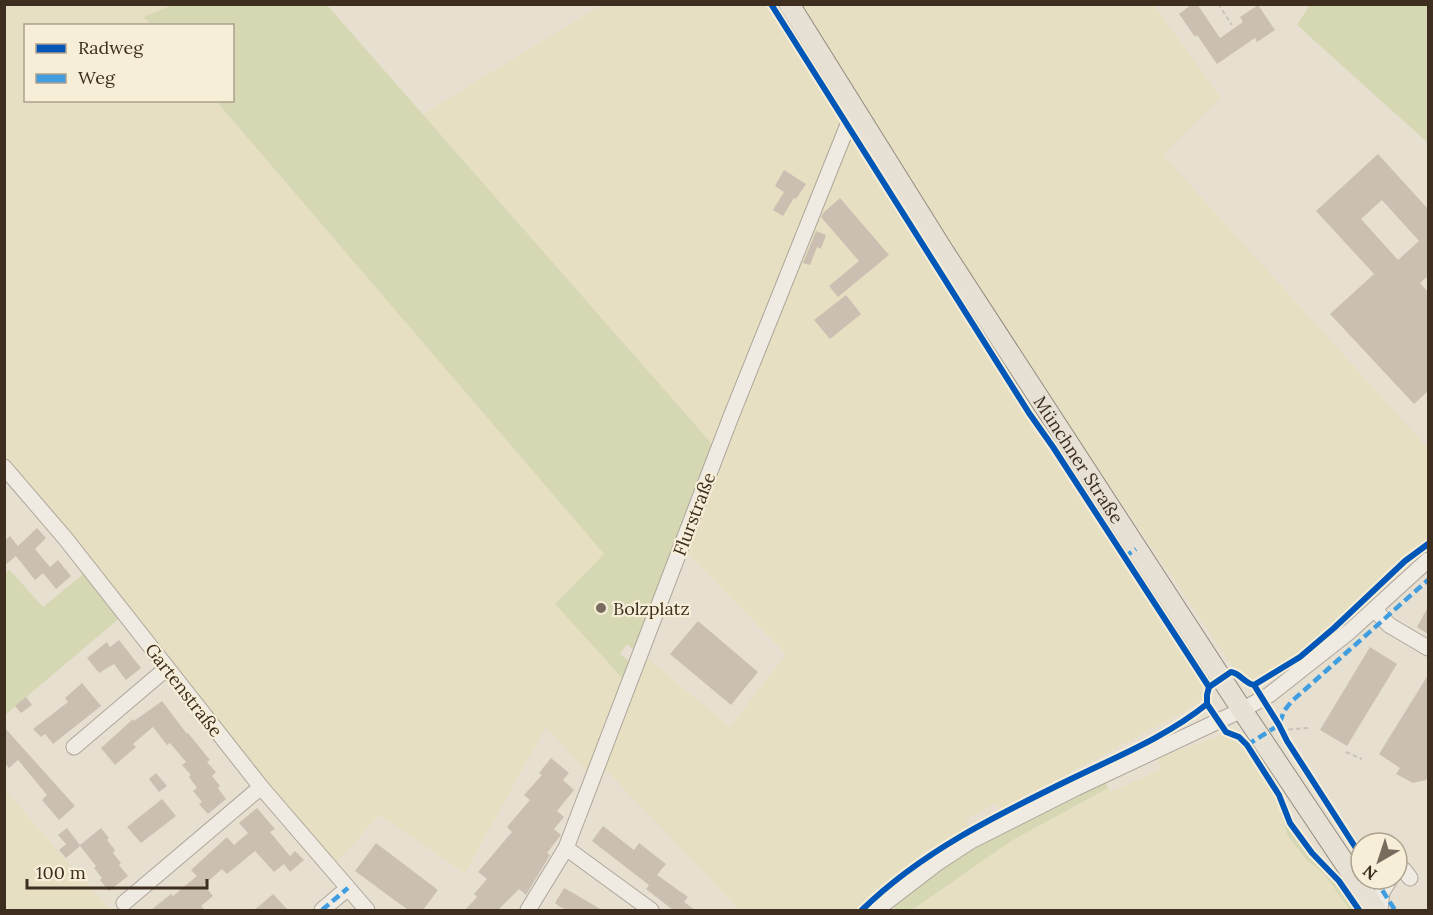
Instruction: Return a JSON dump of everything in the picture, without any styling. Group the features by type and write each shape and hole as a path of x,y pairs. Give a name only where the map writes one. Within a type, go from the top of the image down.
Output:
{"main road":[{"name":"Münchner Straße","path":"789,4 860,119 914,218 938,256 1378,910"}],"street":[{"name":"Flurstraße","path":"528,910 566,848 730,419 847,127 860,119"},
{"name":"Gartenstraße","path":"4,467 65,538 261,787 367,910"},
{"path":"876,910 936,864 971,842 1076,788 1242,710 1280,688 1428,560"},
{"path":"1374,609 1389,625 1428,648"},
{"path":"74,747 167,668"},
{"path":"124,903 261,787"},
{"path":"566,848 651,910"},
{"path":"322,910 348,888"},
{"path":"1378,910 1383,891"}],"path":[{"path":"1218,4 1232,25"},
{"path":"1281,730 1308,728"},
{"path":"1346,752 1362,759"}],"shaded area":[{"path":"4,5 172,5 144,17 150,24 24,24 24,102 217,102 604,554 555,604 625,681 588,773 546,727 465,873 379,815 335,865 241,755 69,534 5,460"},
{"path":"601,5 767,5 1025,415 1204,686 1203,697 1198,704 1000,810 996,803 966,820 969,827 926,851 878,888 855,910 740,910 603,767 645,656 730,727 786,654 685,551 734,420 791,289 780,276 712,444 423,114"},
{"path":"798,5 1154,5 1221,98 1163,155 1428,448 1428,539 1382,576 1332,626 1298,655 1259,680 1247,679 1228,660 983,298"},
{"path":"1226,734 1243,746 1275,795 1288,836 1306,859 1325,875 1350,910 912,910 1011,841 1108,788 1111,792 1161,769 1156,758"},
{"path":"4,788 66,860 111,910 5,910"}],"green space":[{"path":"172,5 327,5 712,444 635,651 627,644 620,654 630,662 625,681 555,604 604,554 217,102 234,102 234,24 150,24 144,17"},
{"path":"1310,5 1428,5 1428,143 1297,25"},
{"path":"9,569 43,607 86,572 121,617 5,715 5,574"},
{"path":"1105,781 1108,788 1011,841 912,910 897,910 892,905 925,879 1003,831"},
{"path":"1275,795 1286,820 1307,852 1339,885 1355,910 1350,910 1325,875 1306,859 1288,836"}],"building":[{"path":"1192,4 1197,4 1220,38 1243,22 1240,17 1258,5 1275,30 1257,42 1255,38 1217,64 1179,14"},
{"path":"1378,154 1428,209 1428,276 1420,283 1428,292 1428,391 1414,404 1330,314 1374,274 1316,211","holes":["1382,200 1419,241 1398,260 1361,219"]},
{"path":"784,170 806,184 783,216 773,210 784,192 775,186"},
{"path":"840,198 889,255 838,297 829,286 859,261 821,217"},
{"path":"816,231 826,235 821,249 817,247 810,265 803,263"},
{"path":"846,295 861,314 830,339 814,320"},
{"path":"37,528 46,538 35,549 50,567 58,560 71,576 56,589 43,573 35,580 16,556 4,566 4,541 10,536 18,546"},
{"path":"1428,607 1428,634 1417,627"},
{"path":"698,621 758,672 731,705 670,654"},
{"path":"119,640 141,668 126,680 114,664 99,673 87,658 107,642 110,647"},
{"path":"1370,647 1397,664 1347,746 1320,730"},
{"path":"1428,675 1428,776 1426,780 1413,783 1396,774 1400,768 1379,754"},
{"path":"82,683 101,706 53,744 45,734 41,737 33,729 68,702 65,698"},
{"path":"26,697 32,705 21,713 15,706"},
{"path":"162,701 210,760 207,762 216,772 212,776 226,799 208,814 199,804 202,802 193,791 197,788 189,777 191,775 182,765 186,762 170,743 167,745 153,727 133,744 136,747 115,765 101,748 133,719 134,721"},
{"path":"4,727 75,806 59,820 42,800 47,795 18,760 9,768 4,762"},
{"path":"551,758 569,773 563,780 574,790 557,811 564,817 554,829 561,835 547,853 550,855 526,895 519,889 498,910 465,910 477,897 474,894 487,879 478,872 512,832 507,827 530,800 524,795 542,775 539,773"},
{"path":"156,773 167,786 159,792 149,779"},
{"path":"162,799 176,816 141,843 127,827"},
{"path":"257,808 275,829 270,832 290,856 295,851 304,860 290,872 284,864 274,872 255,851 227,874 222,869 204,885 213,896 201,906 205,910 151,910 171,894 173,896 197,876 191,870 227,837 234,845 248,833 239,823"},
{"path":"603,826 634,850 639,843 666,864 657,875 688,897 684,902 695,910 673,910 646,889 649,885 592,841"},
{"path":"67,828 80,845 101,828 115,850 113,853 121,863 119,865 128,876 109,891 100,880 102,878 94,868 96,866 80,846 66,858 59,850 66,844 58,835"},
{"path":"376,843 438,890 423,910 408,910 355,871"},
{"path":"564,888 602,910 567,910 560,907 555,903"},
{"path":"273,894 288,910 254,910 264,902"}],"marked path":[{"path":"1124,557 1136,549"},
{"path":"1247,745 1279,725 1284,711 1291,702 1428,580"},
{"path":"322,910 348,888"},
{"path":"1383,891 1395,910"}],"cycle path":[{"path":"771,4 1029,413 1209,687"},
{"path":"1359,910 1339,881 1312,853 1290,823 1279,795 1247,745 1239,737 1226,732 1207,704 1207,695 1209,687 1231,672 1254,685 1300,657 1405,561 1428,544"},
{"path":"1254,685 1349,837"},
{"path":"862,910 909,870 961,836 1158,736 1207,704"}],"place":[{"name":"Bolzplatz","path":"601,608"}]}
